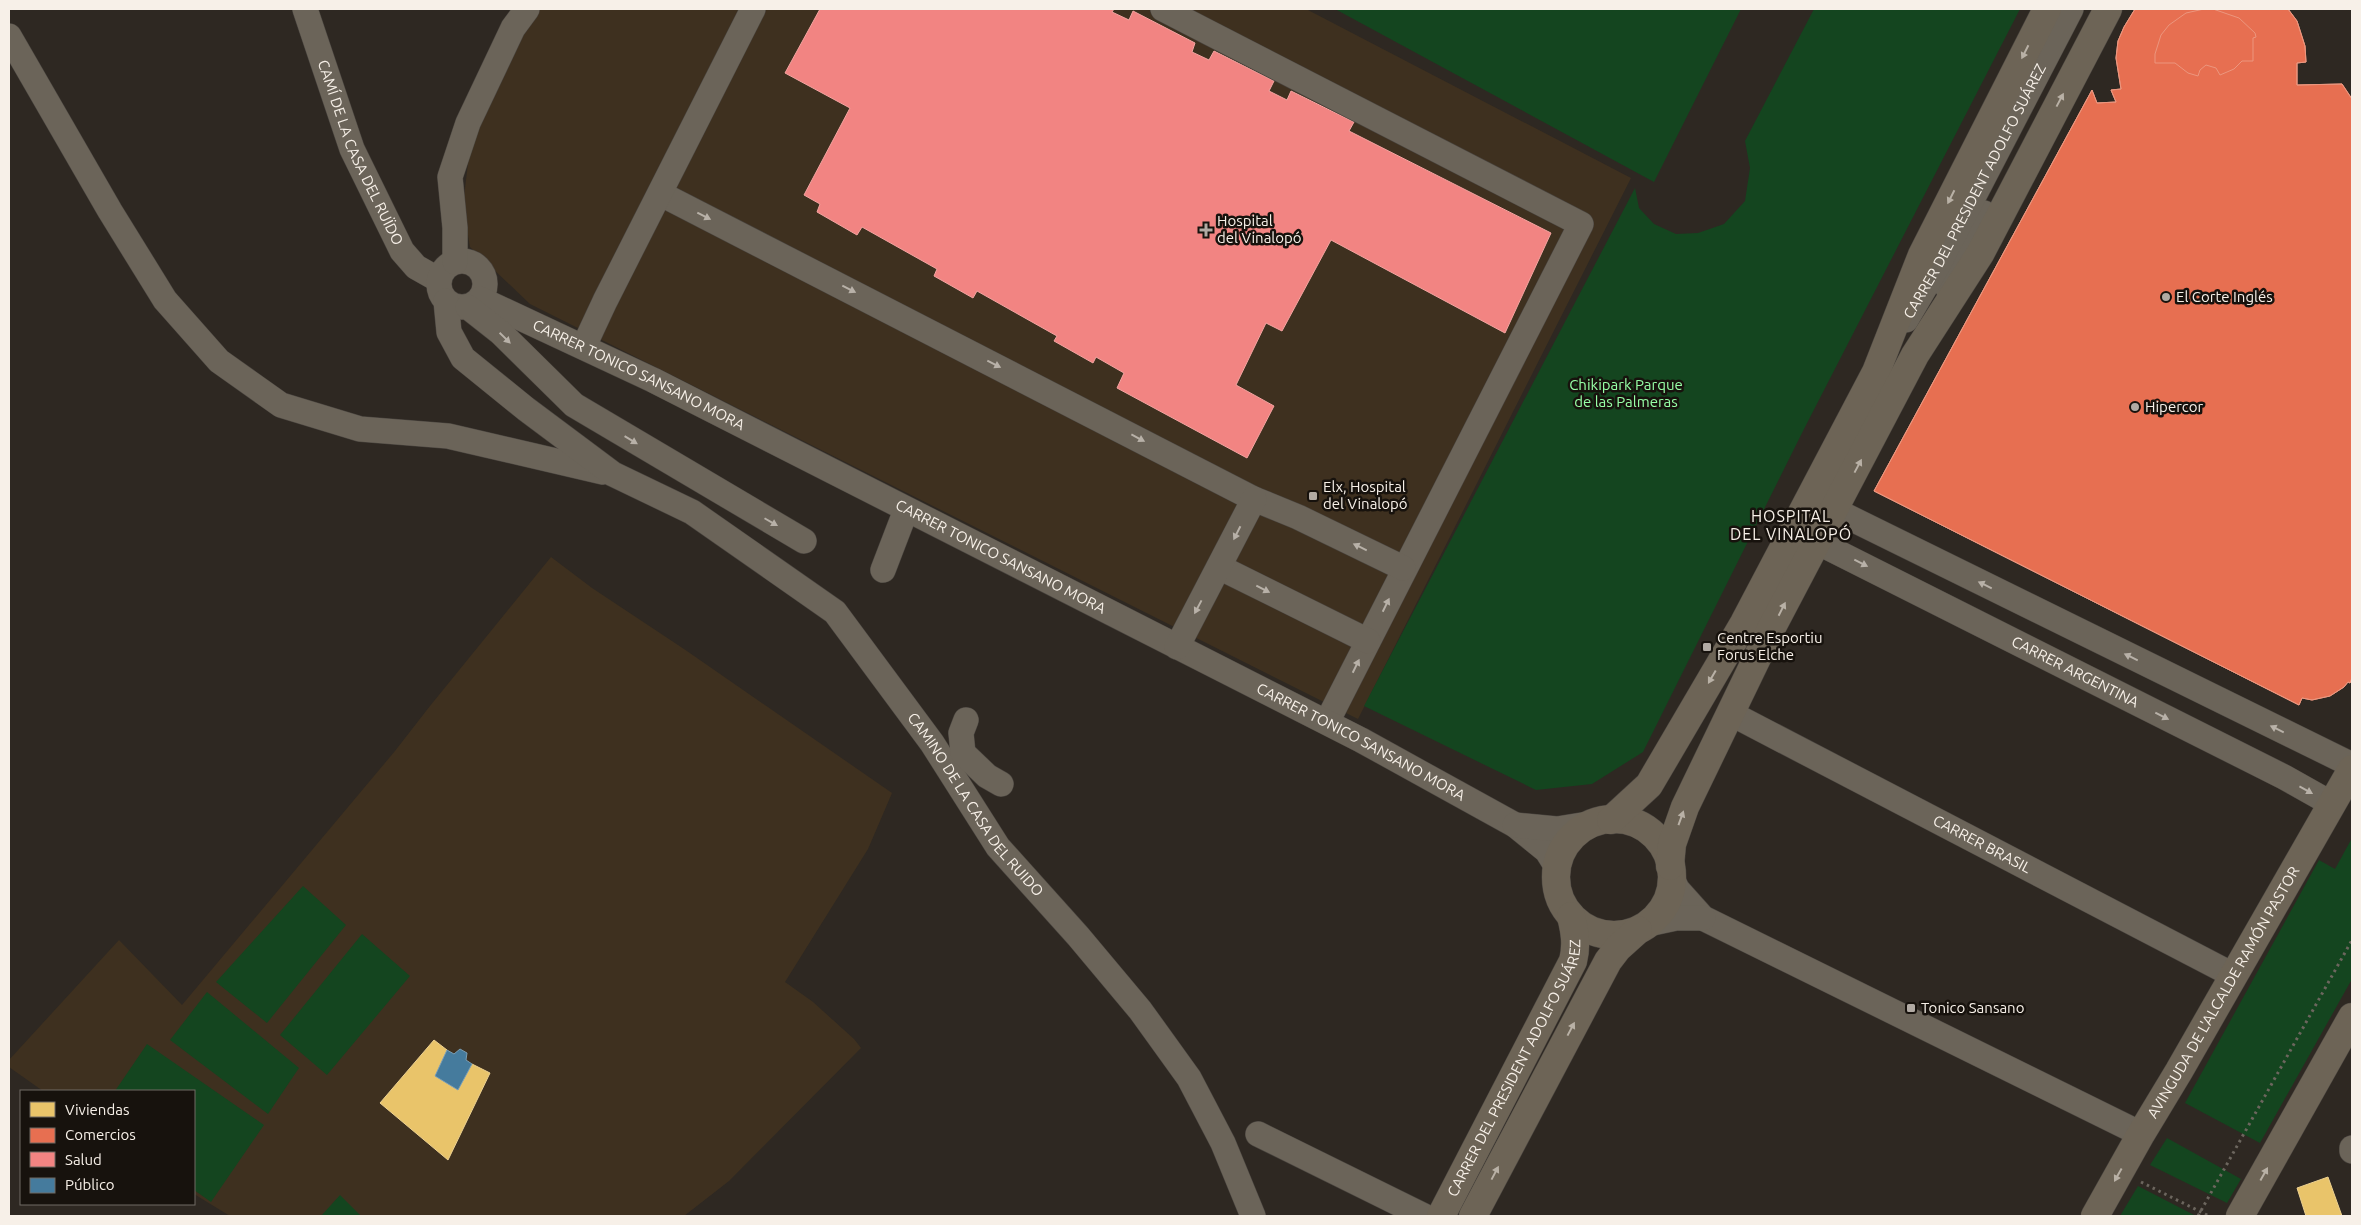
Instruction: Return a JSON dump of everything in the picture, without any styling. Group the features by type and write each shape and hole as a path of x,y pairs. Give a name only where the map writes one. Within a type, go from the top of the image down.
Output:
{"main road":[{"name":"CARRER DEL PRESIDENT ADOLFO SUÁREZ","path":"1602,822 1649,785 1744,623 1876,372 1922,255 2046,9"},
{"name":"CARRER DEL PRESIDENT ADOLFO SUÁREZ","path":"1671,871 1672,844 1685,807 1730,713 1915,355 1980,254 2108,9"},
{"name":"AVINGUDA DE L'ALCALDE RAMÓN PASTOR","path":"2095,1216 2352,769"},
{"path":"1602,822 1636,823 1652,833 1664,848 1671,871 1671,885 1665,904 1654,919 1643,927 1620,935 1600,934 1583,926 1571,916 1559,896 1555,877 1567,842 1581,829 1602,822"},
{"name":"CARRER DEL PRESIDENT ADOLFO SUÁREZ","path":"1441,1216 1573,961 1576,950 1575,932 1571,916"},
{"name":"CARRER DEL PRESIDENT ADOLFO SUÁREZ","path":"1473,1216 1608,961 1618,948 1643,927"},
{"path":"2240,1216 2352,1016"}],"street":[{"name":"CAMÍ DE LA CASA DEL RUÏDO","path":"306,9 352,149 402,252 416,267 457,290"},
{"path":"527,9 513,28 468,123 450,177 455,228 457,290 448,332 464,358 526,409 613,474"},
{"path":"584,346 753,9"},
{"path":"1163,9 1581,224 1403,568 1327,722"},
{"name":"CARRER DEL PRESIDENT ADOLFO SUÁREZ","path":"1876,372 1936,267 2071,9"},
{"name":"CARRER DEL PRESIDENT ADOLFO SUÁREZ","path":"1915,355 2086,9"},
{"path":"9,36 110,211 165,300 219,361 281,404 360,429 448,436 613,474"},
{"path":"661,194 1254,499 1298,517 1403,568"},
{"path":"457,290 574,405 701,482 804,541"},
{"name":"CARRER TONICO SANSANO MORA","path":"457,290 584,346 1327,722 1515,825 1547,851 1557,867"},
{"name":"CAMINO DE LA CASA DEL RUIDO","path":"613,474 692,512 835,612 932,743 998,847 1078,936 1121,988 1189,1078 1223,1143 1247,1207 1253,1216"},
{"path":"1177,647 1254,499"},
{"path":"883,570 906,510"},
{"path":"1834,510 2352,765"},
{"name":"CARRER ARGENTINA","path":"1817,542 2266,768 2332,804"},
{"path":"1219,566 1368,641"},
{"path":"1343,692 1346,709 1361,740"},
{"name":"CARRER BRASIL","path":"1730,713 2233,975"},
{"path":"966,720 961,734 963,753 987,776 1002,784"},
{"name":"CARRER TONICO SANSANO MORA","path":"1515,825 1557,828 1602,822"},
{"path":"1671,871 1677,889 1703,918 2141,1134"},
{"path":"1643,927 1676,918 1703,918"},
{"path":"1258,1134 1424,1216"}],"path":[{"path":"2198,1216 2352,940"},
{"path":"2120,1171 2209,1216"}],"shaded area":[{"path":"540,9 1306,9 1631,178 1358,719 530,304 470,247 463,205 470,147 524,30"},
{"path":"551,557 592,588 684,649 892,793 868,849 785,982 813,1002 854,1039 861,1048 729,1181 684,1216 230,1216 195,1195 195,1090 42,1090 9,1067 9,1060 119,940 182,1005 395,751"}],"green space":[{"path":"1335,9 1741,9 1654,182"},
{"name":"Chikipark Parque de las Palmeras","path":"1814,9 2020,9 1803,431 1643,752 1592,784 1536,790 1364,706 1635,188 1639,208 1654,224 1676,234 1698,233 1724,224 1745,201 1750,168 1745,141"},
{"path":"2352,838 2352,979 2260,1143 2185,1103 2319,860 2335,869"},
{"path":"303,886 346,925 267,1023 216,982"},
{"path":"362,934 410,976 327,1075 280,1035"},
{"path":"207,992 299,1068 268,1114 170,1040"},
{"path":"147,1044 264,1125 211,1202 195,1191 195,1090 116,1090"},
{"path":"2167,1138 2241,1179 2227,1203 2150,1165"},
{"path":"2138,1186 2196,1216 2120,1216"},
{"path":"340,1195 361,1216 321,1216"}],"building: Viviendas":[{"path":"434,1040 447,1050 435,1076 458,1090 472,1064 490,1073 448,1160 380,1103"},
{"path":"2328,1177 2342,1216 2306,1216 2297,1188"}],"building: Comercios":[{"name":"El Corte Inglés","path":"2135,9 2204,9 2186,13 2169,25 2161,35 2155,54 2155,63 2175,63 2188,73 2198,76 2200,70 2206,65 2216,68 2220,75 2234,69 2242,61 2253,61 2253,38 2256,37 2255,33 2239,18 2213,9 2288,9 2297,21 2305,46 2306,62 2297,63 2297,85 2342,84 2352,99 2352,678 2350,683 2348,682 2330,696 2312,700 2302,698 2299,705 1874,491 2092,90 2097,103 2116,102 2111,90 2121,89 2116,58 2118,41"},
{"name":"El Corte Inglés","path":"2135,9 2288,9 2297,21 2305,46 2306,62 2297,63 2297,85 2342,84 2352,99 2352,678 2350,683 2348,682 2330,696 2312,700 2302,698 2299,705 1874,491 2092,90 2097,103 2116,102 2111,90 2121,89 2116,58 2118,41"}],"building: Salud":[{"name":"Hospital del Vinalopó","path":"820,9 1114,9 1112,12 1129,20 1133,11 1195,43 1192,52 1209,60 1214,51 1274,81 1269,91 1287,100 1291,91 1354,122 1349,131 1551,233 1505,333 1331,240 1282,331 1266,323 1236,385 1274,406 1247,458 1117,388 1124,373 1096,357 1093,363 1054,341 1057,336 977,291 973,298 934,276 937,269 862,227 857,235 817,212 820,204 804,195 850,108 785,73"}],"building: Público":[{"path":"460,1049 467,1053 466,1060 472,1064 458,1090 435,1076 447,1050 454,1054"}],"place":[{"name":"Hospital del Vinalopó","path":"1206,230"},
{"name":"El Corte Inglés","path":"2166,297"},
{"name":"Hipercor","path":"2135,407"},
{"name":"Elx, Hospital del Vinalopó","path":"1313,496"},
{"name":"Centre Esportiu Forus Elche","path":"1707,647"},
{"name":"Tonico Sansano","path":"1911,1008"}],"district":[{"name":"HOSPITAL DEL VINALOPÓ","path":"1791,525"}]}
